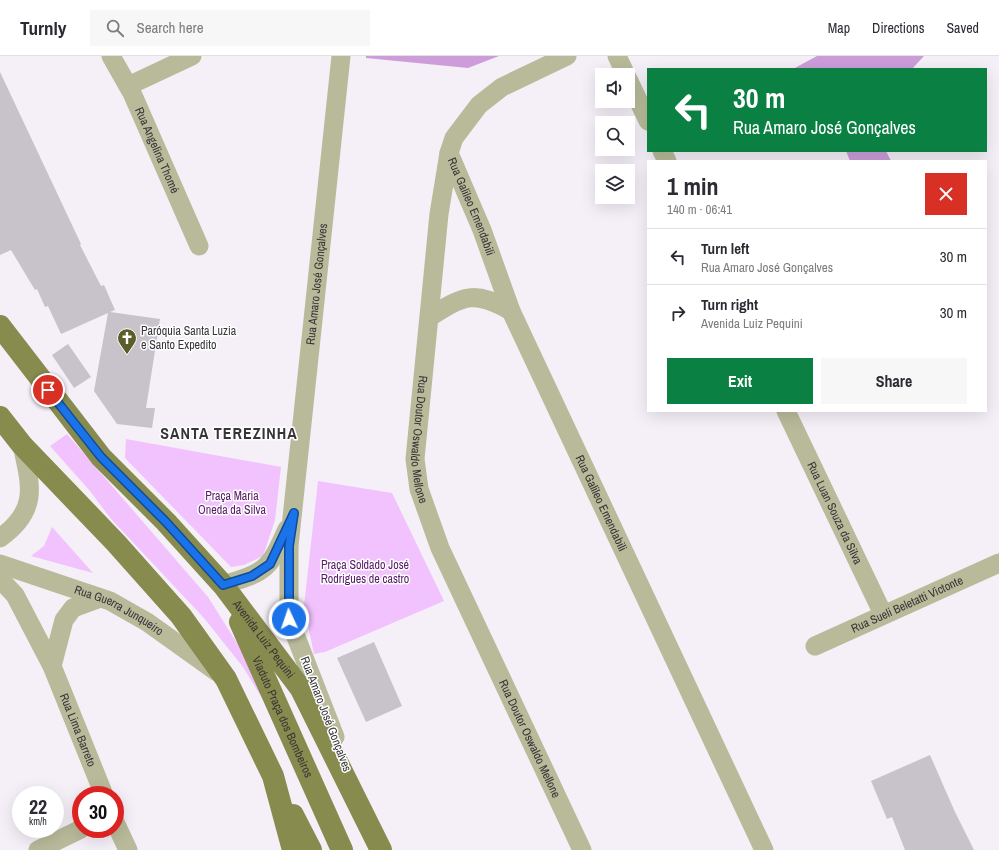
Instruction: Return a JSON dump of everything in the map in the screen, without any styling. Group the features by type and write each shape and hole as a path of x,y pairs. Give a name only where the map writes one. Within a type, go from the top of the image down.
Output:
{"main road":[{"name":"Avenida Luiz Pequini","path":"0,326 101,457 166,522 223,585 300,689 381,850"},
{"path":"0,417 22,445 116,543 171,605 226,679 311,850"},
{"name":"Viaduto Praça dos Bombeiros","path":"223,585 342,850"},
{"path":"273,776 293,850"}],"street":[{"name":"Rua Angelina Thomé","path":"111,56 128,86 199,246"},
{"path":"128,86 192,56"},
{"name":"Rua Amaro José Gonçalves","path":"341,56 294,513 289,546 289,619 366,820"},
{"name":"Rua Doutor Oswaldo Mellone","path":"567,56 502,87 479,105 460,129 449,152 439,214 415,459 419,489 440,548 582,850"},
{"path":"617,56 623,68"},
{"path":"635,93 647,119"},
{"name":"Rua Galileo Emendabili","path":"449,152 482,230 511,311 764,850"},
{"path":"430,317 453,302 468,298 492,300 511,311"},
{"name":"Rua Luan Souza da Silva","path":"786,412 883,614"},
{"path":"0,538 14,528 22,516 29,498 30,482 22,445"},
{"name":"Rua Amaro José Gonçalves","path":"223,585 252,576 270,564 294,513"},
{"name":"Rua Guerra Junqueiro","path":"0,564 110,601 147,622 226,679"},
{"name":"Rua Sueli Beletatti Victonte","path":"815,646 883,614 999,564"},
{"name":"Rua Lima Barreto","path":"0,579 15,594 52,666 100,786"},
{"path":"52,666 64,620 73,608 100,598"},
{"path":"38,850 72,833"},
{"path":"122,838 128,850"}],"green space":[{"path":"67,434 208,597 247,659 275,719 243,667 204,618 111,519 90,491 50,446"},
{"name":"Praça Maria Oneda da Silva","path":"126,439 281,467 275,520 263,556 244,565 231,567 125,458"},
{"name":"Praça Soldado José Rodrigues de castro","path":"318,481 392,493 444,601 325,652 314,654 304,606"},
{"path":"52,527 93,573 31,556 44,546"}],"shaded area":[{"path":"366,56 499,56 468,68 366,58"},
{"path":"817,56 924,56 913,68 795,68"},
{"path":"846,152 886,152 890,160 850,160"}],"building":[{"path":"0,72 81,244 80,245 101,286 104,285 115,310 110,312 160,319 146,408 155,408 152,428 117,424 94,391 108,313 61,334 48,306 45,307 37,289 35,290 11,250 0,255"},
{"path":"68,344 91,377 74,388 52,355"},
{"path":"374,642 402,706 366,722 337,658"},
{"path":"930,755 955,812 974,850 905,850 892,817 887,819 871,781"}],"place":[{"name":"Paróquia Santa Luzia e Santo Expedito","path":"127,355"}],"district":[{"name":"SANTA TEREZINHA","path":"229,433"}],"route":[{"path":"48,390 101,457 166,522 223,585 252,576 270,564 294,513 289,546 289,619"}]}
